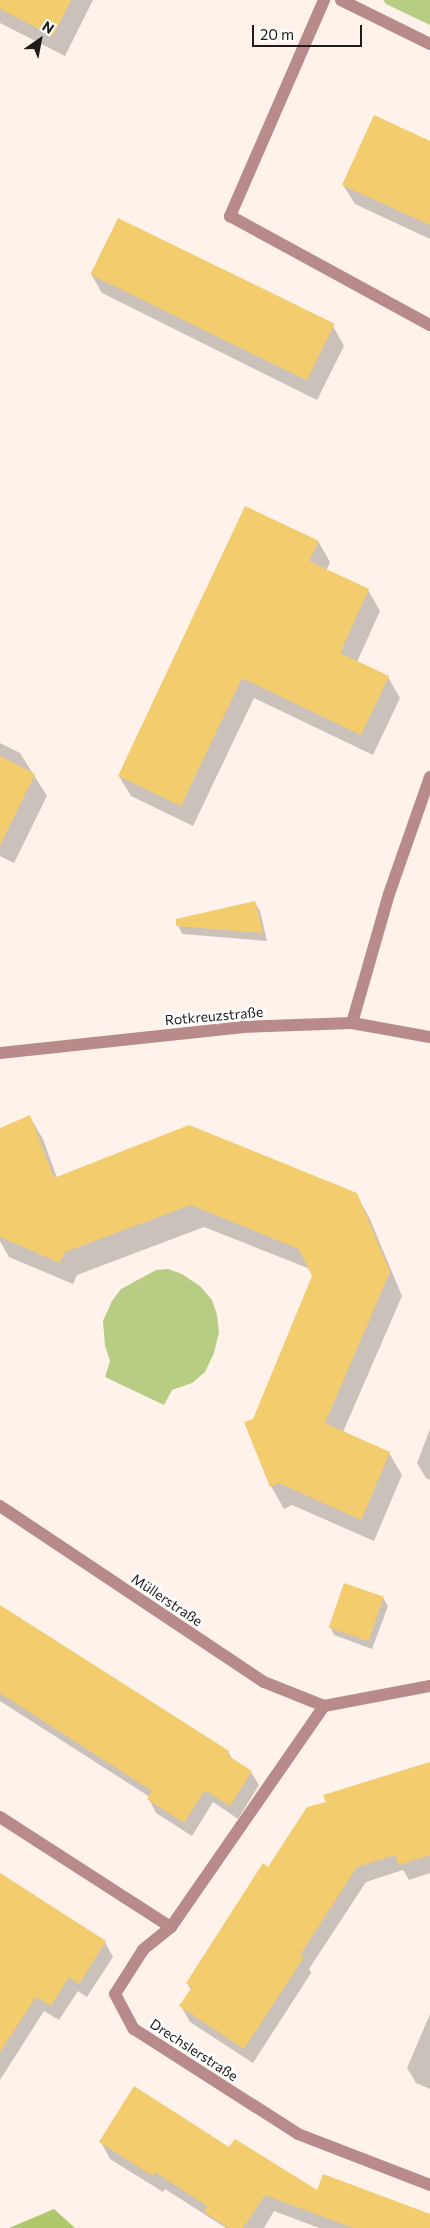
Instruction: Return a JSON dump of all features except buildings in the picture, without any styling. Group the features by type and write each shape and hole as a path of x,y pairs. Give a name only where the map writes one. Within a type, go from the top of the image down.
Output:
{"street":[{"path":"324,0 230,216 430,325"},
{"path":"341,0 430,44"},
{"path":"352,1023 389,894 430,777"},
{"name":"Rotkreuzstraße","path":"0,1053 242,1028 352,1023 430,1037"},
{"name":"Müllerstraße","path":"0,1506 264,1682 324,1706"},
{"path":"0,1817 172,1926 324,1706 430,1686"},
{"name":"Drechslerstraße","path":"172,1926 143,1950 115,1994 134,2029 298,2134 430,2185"}],"green space":[{"path":"383,0 430,0 430,25 386,4"},
{"path":"168,1269 182,1274 200,1286 212,1300 217,1315 219,1332 214,1353 205,1372 192,1383 172,1390 164,1405 105,1377 110,1361 105,1346 103,1321 112,1301 121,1289 156,1270"},
{"path":"54,2209 75,2228 9,2228"}]}
